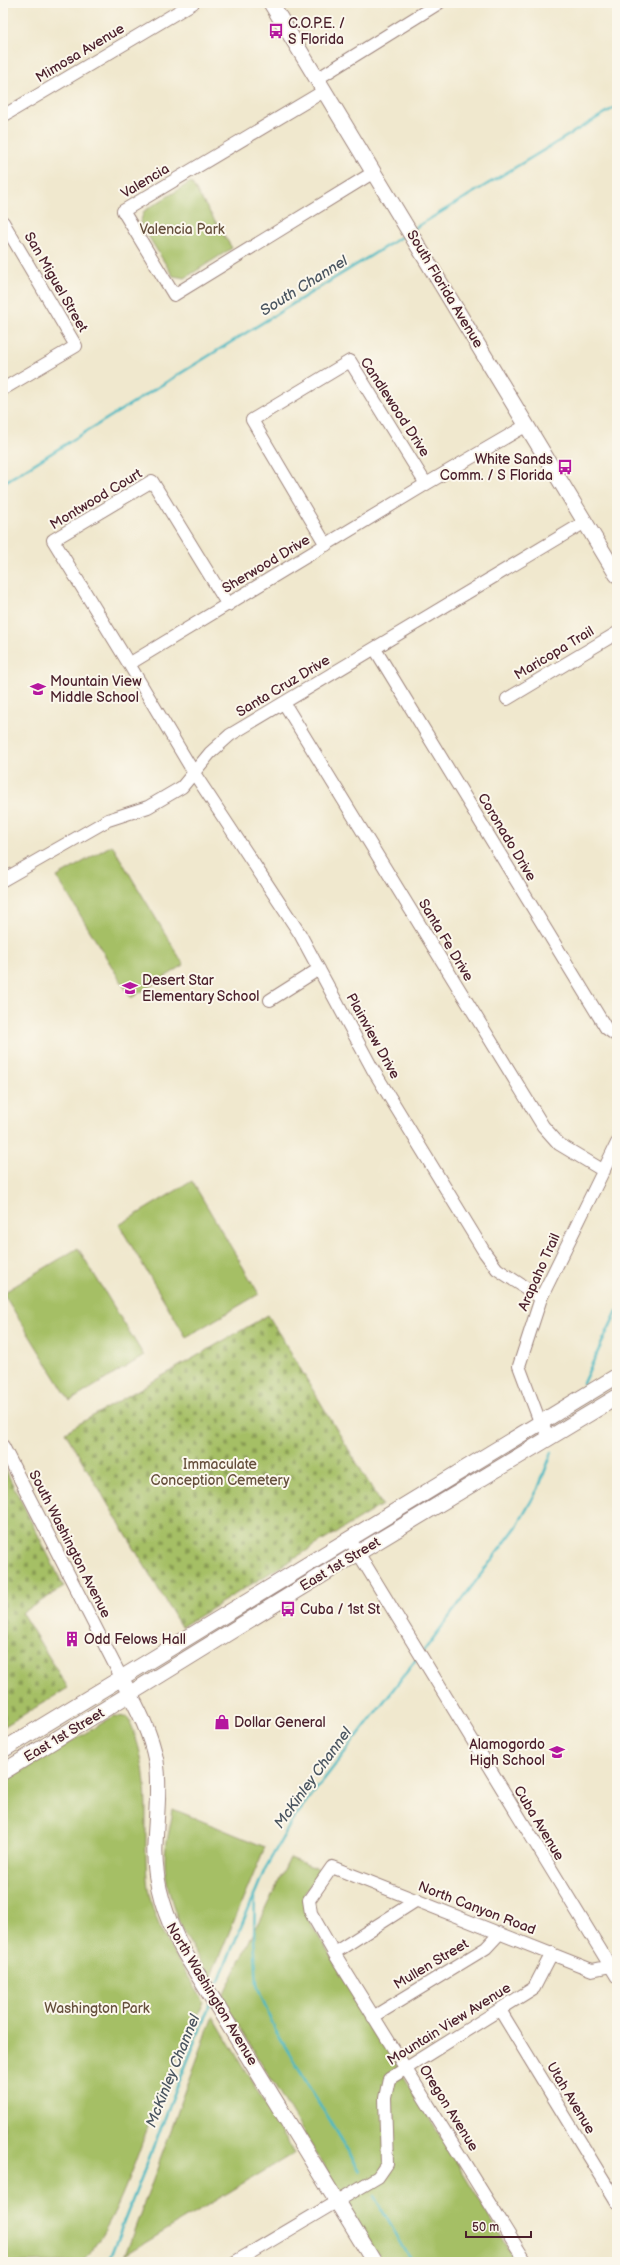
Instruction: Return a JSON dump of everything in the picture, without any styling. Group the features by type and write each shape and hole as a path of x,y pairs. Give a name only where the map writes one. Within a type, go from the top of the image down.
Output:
{"main road":[{"name":"South Florida Avenue","path":"271,3 528,424 617,575"},
{"name":"East 1st Street","path":"3,1750 617,1376"},
{"name":"East 1st Street","path":"3,1772 358,1553 617,1397"},
{"name":"North Washington Avenue","path":"121,1677 149,1733 156,1760 158,1788 154,1846 156,1876 168,1923 220,2011 374,2262"}],"street":[{"name":"Mimosa Avenue","path":"3,116 193,3"},
{"path":"320,85 439,3"},
{"name":"Valencia","path":"320,85 123,211 174,295 374,172"},
{"name":"San Miguel Street","path":"3,222 76,346 3,389"},
{"name":"Candlewood Drive","path":"326,545 252,420 350,361 426,484"},
{"name":"Sherwood Drive","path":"129,664 528,424"},
{"name":"Montwood Court","path":"129,664 53,540 152,481 228,605"},
{"name":"Santa Cruz Drive","path":"3,880 108,820 148,807 182,787 210,753 230,735 585,522"},
{"name":"Maricopa Trail","path":"507,699 617,633"},
{"name":"Coronado Drive","path":"375,649 606,1028 617,1036"},
{"path":"129,664 194,773"},
{"name":"Santa Fe Drive","path":"284,703 542,1126 559,1144 604,1171"},
{"name":"Plainview Drive","path":"194,773 300,934 372,1068 485,1253 497,1269 541,1298"},
{"path":"270,1000 319,969"},
{"name":"Arapaho Trail","path":"550,1437 540,1422 519,1366 541,1298 617,1143"},
{"name":"South Washington Avenue","path":"3,1446 121,1677"},
{"path":"448,1478 456,1494"},
{"name":"Cuba Avenue","path":"350,1539 552,1873 617,1977"},
{"name":"North Canyon Road","path":"332,1867 592,1970 611,1966"},
{"name":"Oregon Avenue","path":"332,1867 309,1900 311,1914 526,2262"},
{"path":"334,1953 416,1900"},
{"name":"Mullen Street","path":"373,2016 486,1948 500,1933"},
{"name":"Mountain View Avenue","path":"235,2262 378,2177 387,2164 385,2098 389,2079 534,1988 552,1953"},
{"name":"Utah Avenue","path":"500,2010 617,2202"}],"green space":[{"name":"Valencia Park","path":"191,182 232,248 185,278 173,276 140,223 144,211"},
{"path":"112,845 184,965 131,998 57,877"},
{"path":"192,1181 259,1294 186,1337 119,1225"},
{"path":"78,1248 144,1356 70,1401 3,1293"},
{"name":"Immaculate Conception Cemetery","path":"268,1315 382,1505 181,1627 65,1432"},
{"path":"3,1465 64,1587 22,1613 68,1688 3,1727"},
{"name":"Washington Park","path":"114,1716 127,1717 129,1720 135,1734 142,1763 146,1798 146,1870 151,1903 156,1918 170,1947 204,2002 156,2107 116,2208 95,2245 82,2262 3,2262 3,1782"},
{"path":"173,1809 265,1847 210,1978 194,1952 180,1924 170,1895 165,1857"},
{"path":"290,1858 321,1870 304,1894 306,1916 517,2262 382,2262 222,1998"},
{"path":"213,2016 294,2153 125,2255"}],"waterway":[{"name":"South Channel","path":"413,229 617,106"},
{"name":"South Channel","path":"3,483 406,234"},
{"name":"McKinley Channel","path":"583,1383 617,1311"},
{"name":"McKinley Channel","path":"423,1652 517,1526 538,1489 552,1452"},
{"name":"McKinley Channel","path":"214,1992 265,1869 292,1821 418,1657"},
{"path":"255,1897 254,1938 257,1985 274,2028 360,2171"},
{"name":"McKinley Channel","path":"108,2262 210,2004"},
{"path":"374,2196 412,2262"}],"place":[{"name":"C.O.P.E. / S Florida","path":"276,31"},
{"name":"White Sands Comm. / S Florida","path":"565,467"},
{"name":"Mountain View Middle School","path":"38,689"},
{"name":"Desert Star Elementary School","path":"130,988"},
{"name":"Cuba / 1st St","path":"288,1609"},
{"name":"Odd Felows Hall","path":"72,1639"},
{"name":"Dollar General","path":"222,1722"},
{"name":"Alamogordo High School","path":"557,1752"}]}
